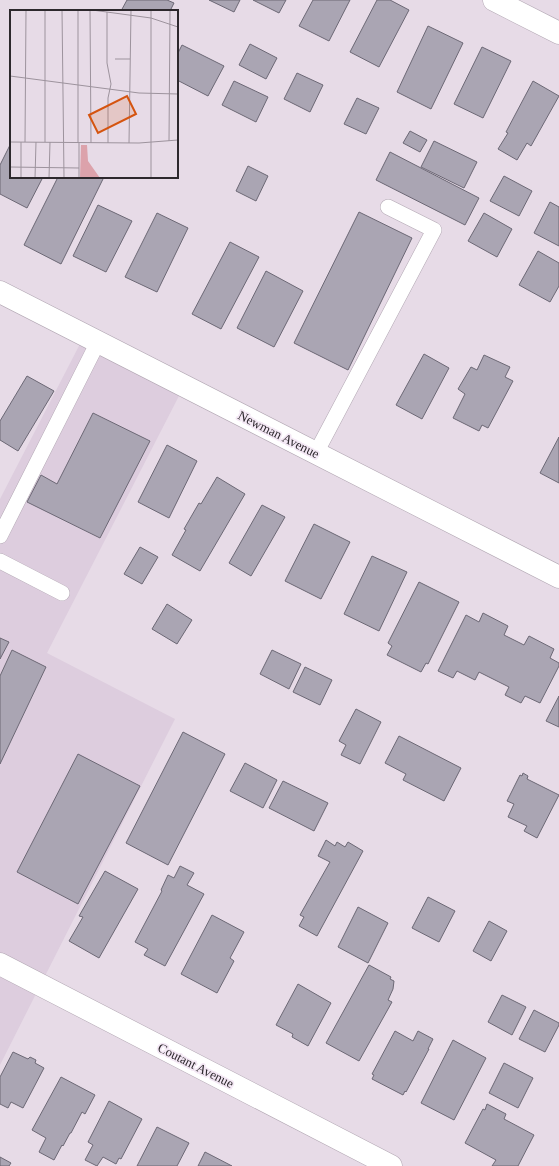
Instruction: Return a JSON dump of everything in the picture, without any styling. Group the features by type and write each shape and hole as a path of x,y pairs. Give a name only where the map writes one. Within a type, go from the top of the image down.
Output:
{"street":[{"path":"494,0 559,33"},
{"name":"Newman Avenue","path":"0,292 559,577"},
{"name":"Coutant Avenue","path":"0,964 391,1166"}],"lane":[{"path":"316,453 434,230 388,207"},
{"path":"0,536 98,342"},
{"path":"0,561 62,593"}],"shaded area":[{"path":"81,342 181,392 47,653 175,719 0,1065 0,499"}],"building":[{"path":"127,0 167,0 174,3 170,10 122,10"},
{"path":"209,0 240,0 234,12"},
{"path":"253,0 286,0 279,13"},
{"path":"313,0 350,0 329,41 299,26"},
{"path":"377,0 390,0 409,10 379,67 350,52"},
{"path":"428,26 463,43 431,109 397,92"},
{"path":"250,44 277,58 266,79 239,65"},
{"path":"182,45 224,66 208,96 178,81 178,53"},
{"path":"482,47 511,61 483,118 454,104"},
{"path":"297,73 323,85 310,112 284,99"},
{"path":"234,81 268,97 256,122 222,105"},
{"path":"533,81 559,96 531,146 527,143 517,160 498,149 508,133 506,132"},
{"path":"357,98 379,108 366,134 344,124"},
{"path":"410,131 427,140 420,152 403,143"},
{"path":"434,141 477,162 464,188 421,167"},
{"path":"10,145 10,178 42,178 27,208 0,194 0,165"},
{"path":"390,152 479,198 465,225 376,180"},
{"path":"248,166 268,176 256,201 236,191"},
{"path":"504,176 532,191 519,216 490,201"},
{"path":"58,178 104,178 61,264 24,245"},
{"path":"550,202 559,207 559,246 534,233"},
{"path":"98,205 132,221 106,272 73,256"},
{"path":"359,212 412,238 348,370 294,343"},
{"path":"157,213 188,228 157,292 125,277"},
{"path":"484,213 512,229 497,257 468,241"},
{"path":"230,242 259,257 221,329 192,314"},
{"path":"538,251 559,263 559,286 550,302 519,285"},
{"path":"266,271 303,291 274,347 237,328"},
{"path":"424,354 449,368 422,419 396,405"},
{"path":"484,355 510,367 505,377 513,381 488,428 482,425 479,431 453,418 465,394 458,389 471,367 477,370"},
{"path":"27,376 54,391 18,451 0,440 0,421"},
{"path":"93,413 150,441 100,538 27,502 41,475 57,484"},
{"path":"559,437 559,483 540,473"},
{"path":"167,445 197,461 169,518 138,502"},
{"path":"217,477 245,494 200,571 172,555 186,530 184,529 199,503 201,504"},
{"path":"262,505 285,517 251,576 229,563"},
{"path":"314,524 350,542 321,599 285,581"},
{"path":"140,547 158,557 142,584 124,574"},
{"path":"372,556 407,572 379,631 344,614"},
{"path":"419,582 459,602 428,664 426,663 421,672 387,655 392,646 388,643"},
{"path":"167,604 192,620 177,644 152,629"},
{"path":"483,613 508,626 504,635 524,645 529,636 554,649 550,658 559,663 559,666 540,703 525,696 521,703 505,695 509,687 479,672 475,680 457,671 453,678 438,671 466,615 479,622"},
{"path":"0,638 9,642 0,659"},
{"path":"12,650 46,667 0,764 0,676"},
{"path":"272,650 301,664 289,689 260,674"},
{"path":"305,667 332,680 320,705 293,692"},
{"path":"559,696 559,727 546,721"},
{"path":"356,709 381,722 360,764 341,755 346,745 339,741"},
{"path":"183,732 225,754 168,865 126,843"},
{"path":"399,736 461,768 444,801 403,780 406,774 385,763"},
{"path":"78,754 140,786 78,904 17,872"},
{"path":"245,763 277,780 263,808 230,791"},
{"path":"523,773 528,776 527,779 559,795 537,838 524,831 527,826 508,817 514,804 507,801 520,775 522,776"},
{"path":"283,781 328,803 314,831 269,808"},
{"path":"326,840 335,846 337,842 345,847 348,842 363,851 317,936 299,926 304,917 300,915 330,862 318,856"},
{"path":"180,866 194,873 187,885 204,894 165,966 144,955 148,949 135,942 162,891 161,890 168,875 174,878"},
{"path":"105,871 138,889 99,958 69,941 83,917 79,916"},
{"path":"428,897 455,911 439,942 412,928"},
{"path":"358,907 388,923 368,963 338,947"},
{"path":"212,915 244,932 230,958 234,961 217,993 181,974"},
{"path":"489,921 507,931 491,961 473,951"},
{"path":"369,965 391,977 390,979 394,981 393,989 388,1000 392,1002 359,1061 326,1043"},
{"path":"298,984 331,1003 308,1046 292,1037 293,1034 276,1025"},
{"path":"502,995 526,1007 512,1035 488,1022"},
{"path":"534,1010 559,1023 545,1052 519,1039"},
{"path":"395,1031 413,1041 418,1031 433,1039 406,1092 405,1091 403,1095 372,1079 374,1075 372,1074"},
{"path":"453,1040 486,1058 454,1120 421,1103"},
{"path":"13,1052 28,1059 30,1057 36,1060 35,1063 44,1068 23,1108 11,1102 8,1108 0,1104 0,1077"},
{"path":"504,1063 533,1078 518,1108 489,1093"},
{"path":"61,1077 95,1095 85,1114 82,1112 54,1160 39,1152 46,1138 32,1130"},
{"path":"109,1101 142,1119 121,1159 119,1158 116,1164 103,1157 97,1166 85,1160 93,1145 88,1142"},
{"path":"487,1104 506,1114 504,1119 534,1135 518,1166 492,1166 496,1160 465,1143 483,1109 485,1110"},
{"path":"157,1127 189,1143 177,1166 137,1166"},
{"path":"205,1152 232,1166 198,1166"},
{"path":"0,1157 11,1163 9,1166 0,1166"}]}
